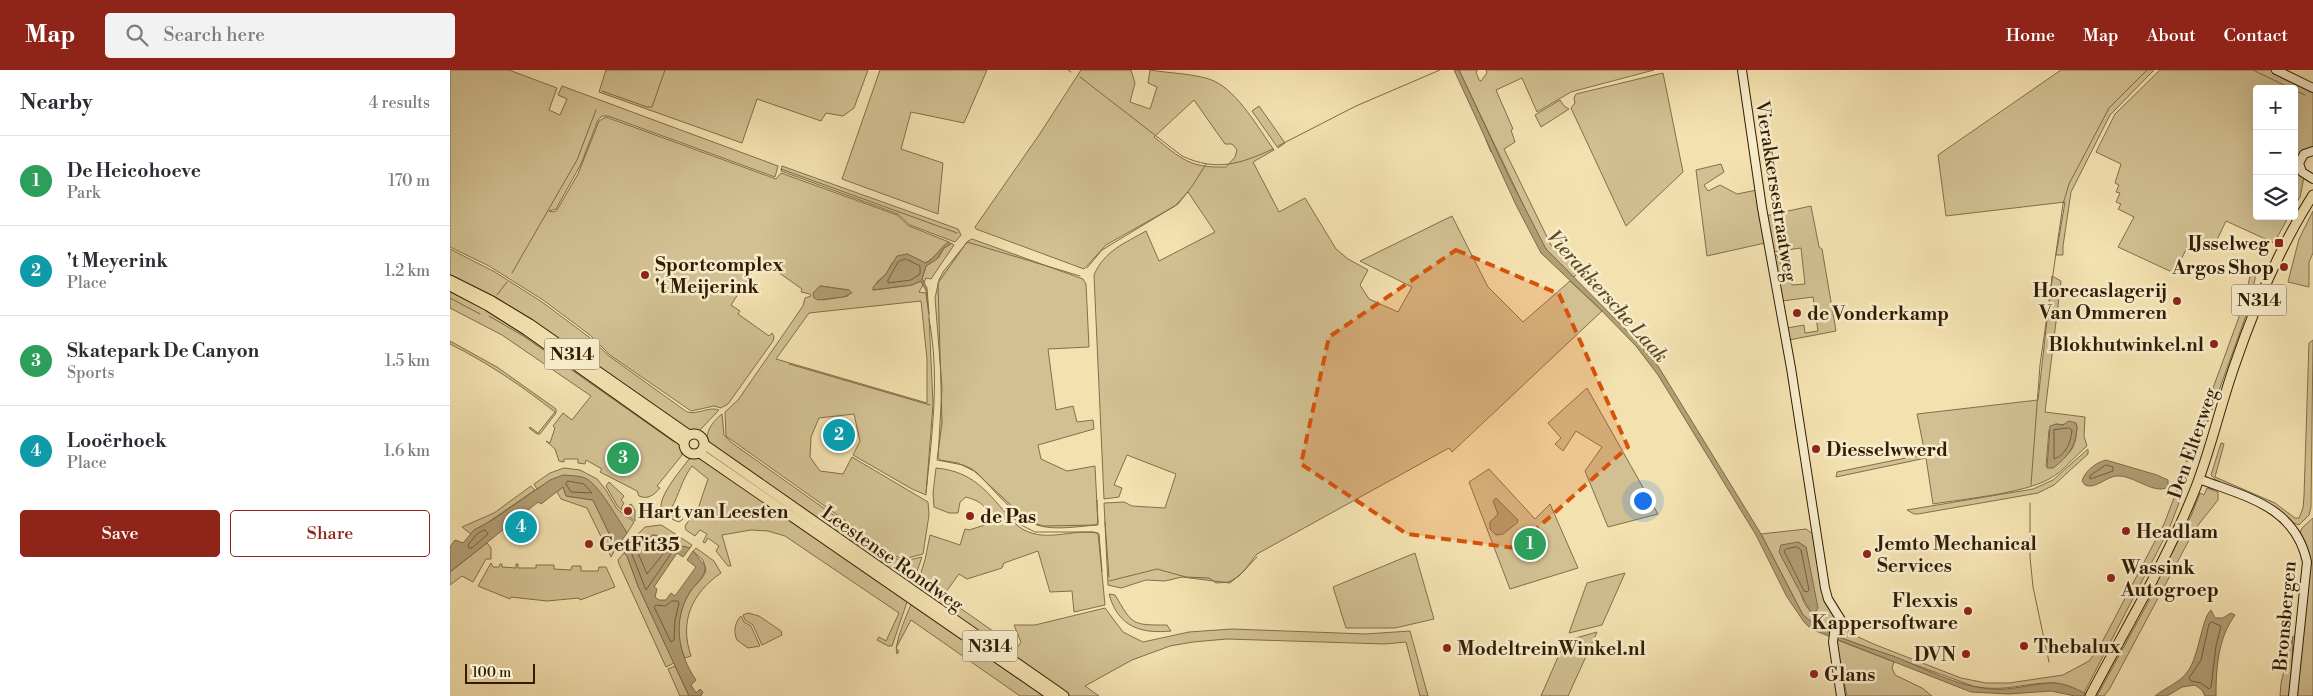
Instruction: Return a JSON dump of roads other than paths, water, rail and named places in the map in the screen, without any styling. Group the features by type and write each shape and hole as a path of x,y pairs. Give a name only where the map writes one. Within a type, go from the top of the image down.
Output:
{"main road":[{"name":"Den Elterweg","path":"2090,695 2170,545 2199,479 2234,368 2257,306 2290,233 2313,196"},
{"name":"N314","path":"450,280 492,301 530,324 687,438 688,452 692,454 702,449 701,436 695,433 687,438"},
{"name":"N314","path":"450,286 488,306 526,330 687,438"},
{"name":"Leestense Rondweg","path":"702,449 1052,696"},
{"name":"Leestense Rondweg","path":"911,595 1064,696"}],"street":[{"name":"Vierakkersestraatweg","path":"1742,70 1762,208 1791,368 1826,593 1841,620 1835,625 1833,642 1842,696"},
{"path":"2276,70 2313,88"},
{"path":"2313,151 2304,154 2299,163 2302,172 2313,179"},
{"name":"Bronsbergen","path":"2199,479 2273,509 2287,520 2302,545 2307,562 2293,696"}],"water":[{"path":"1454,70 1459,70 1511,181 1546,249 1638,342 1658,366 1761,534 1803,615 1834,635 1965,684 1998,689 2055,683 2068,686 2090,696 2075,696 2051,691 2008,694 1971,692 1811,629 1787,597 1756,535 1658,375 1636,346 1541,253 1516,205"},
{"path":"949,242 951,244 944,248 937,259 926,266 922,279 927,288 929,314 926,291 921,281 912,285 873,290 873,287 886,274 897,256 907,254 926,263"},
{"path":"820,286 849,290 852,293 843,297 818,300 814,298 813,293"},
{"path":"2069,421 2076,423 2077,426 2071,450 2059,464 2053,468 2047,468 2050,426 2056,424 2063,425"},
{"path":"2106,460 2157,475 2168,480 2168,487 2157,489 2119,476 2093,486 2085,485 2082,481 2088,471 2094,465"},
{"path":"563,475 587,479 603,496 627,533 616,548 593,500 566,496 563,487 541,504 538,502 450,572 450,547 455,540 463,543 474,530 494,519 550,480"},
{"path":"1496,498 1518,520 1517,523 1503,534 1496,535 1490,529 1490,522 1498,514 1493,501"},
{"path":"653,535 663,536 673,544 690,548 683,557 677,553 654,587 657,589 655,597 659,600 666,600 671,593 675,596 696,567 687,560 693,551 705,566 702,577 684,603 679,625 681,648 696,680 691,685 696,693 700,689 703,692 701,696 689,696 624,553 634,538 647,539"},
{"path":"1798,542 1806,547 1818,608 1814,613 1810,611 1779,552 1781,545"},
{"path":"2211,610 2215,618 2223,618 2231,613 2235,615 2225,633 2219,654 2216,696 2205,696 2202,690 2195,685 2182,687 2167,696 2155,696 2177,682 2188,671 2195,656 2205,620"}],"waterway":[{"path":"602,91 647,107 652,107 665,70"},
{"path":"1278,146 1356,106 1440,70"},
{"path":"2031,485 2040,365 2063,204 2069,184 2109,108 2147,70"},
{"path":"2253,70 2284,85"},
{"path":"1080,77 1182,156 1195,161 1206,164 1228,164 1250,159 1273,149"},
{"path":"2298,92 2305,95"},
{"path":"512,273 577,160 596,110"},
{"name":"Vierakkersche Laak","path":"1486,140 1491,152"},
{"path":"1087,268 1102,250 1178,204 1206,164"},
{"path":"781,169 957,233"},
{"path":"1080,276 967,242 938,283 942,423 937,460 963,465 972,469 1028,521 1043,526 1095,525 1098,523 1097,500"},
{"path":"497,295 507,282"},
{"path":"450,298 480,314"},
{"path":"489,316 525,337 674,442"},
{"path":"926,492 934,406 934,362 929,319"},
{"path":"789,364 930,405"},
{"path":"2030,503 2030,557 2033,587 2049,662"},
{"path":"1004,509 1021,525 1035,532 1094,532 1099,534 1102,571"},
{"path":"1105,522 1109,577"},
{"path":"1109,581 1157,569 1186,577 1209,578 1216,583 1229,582 1239,576 1257,557"}],"place":[{"name":"IJsselweg","path":"2279,243"},
{"name":"Argos Shop","path":"2284,267"},
{"name":"Sportcomplex 't Meijerink","path":"645,275"},
{"name":"Horecaslagerij Van Ommeren","path":"2177,301"},
{"name":"de Vonderkamp","path":"1797,313"},
{"name":"Blokhutwinkel.nl","path":"2214,344"},
{"name":"'t Meyerink","path":"839,435"},
{"name":"Diesselwwerd","path":"1816,449"},
{"name":"Skatepark De Canyon","path":"623,458"},
{"name":"Hart van Leesten","path":"628,511"},
{"name":"de Pas","path":"970,516"},
{"name":"Looërhoek","path":"521,527"},
{"name":"Headlam","path":"2126,531"},
{"name":"GetFit35","path":"589,544"},
{"name":"De Heicohoeve","path":"1530,544"},
{"name":"Jemto Mechanical Services","path":"1867,554"},
{"name":"Wassink Autogroep","path":"2111,578"},
{"name":"Flexxis Kappersoftware","path":"1968,611"},
{"name":"Thebalux","path":"2024,646"},
{"name":"ModeltreinWinkel.nl","path":"1447,648"},
{"name":"DVN","path":"1966,654"},
{"name":"Glans","path":"1814,674"}]}
